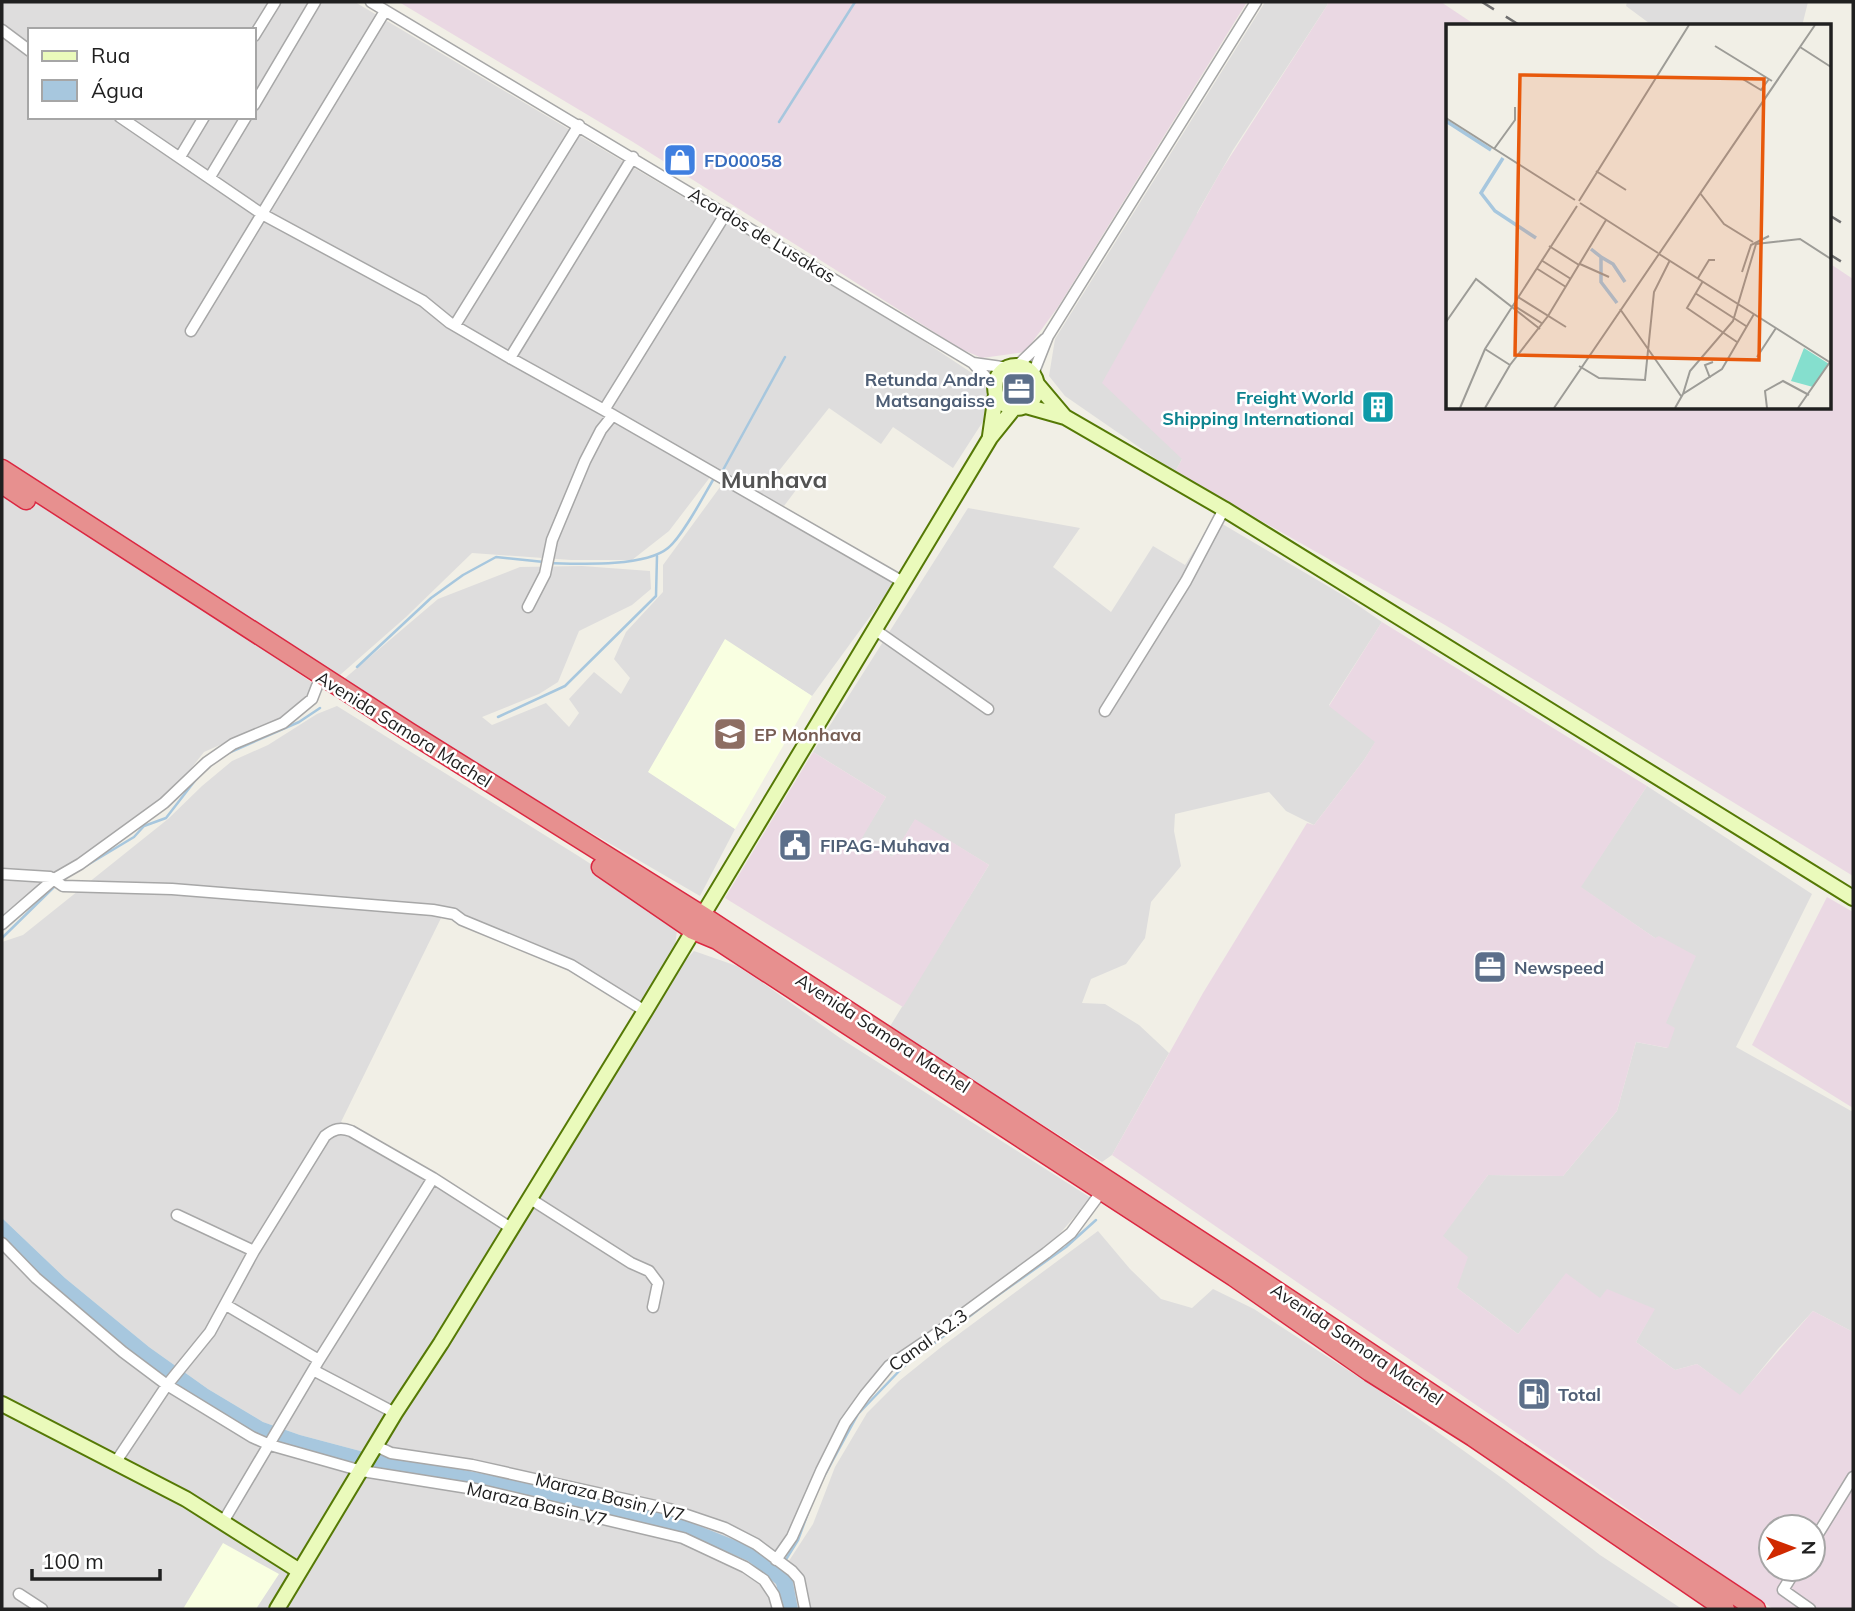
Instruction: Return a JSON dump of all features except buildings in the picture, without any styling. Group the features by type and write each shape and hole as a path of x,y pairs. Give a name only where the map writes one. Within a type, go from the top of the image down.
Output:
{"highway":[{"name":"Avenida Samora Machel","path":"2,469 698,923 1241,1267 1756,1609"},
{"name":"Avenida Samora Machel","path":"2,484 587,858 698,923 717,940 1234,1277 1370,1372 1473,1437 1726,1609"}],"main road":[{"path":"990,438 999,375 1013,367 1035,379 1065,417"},
{"path":"277,1609 395,1413 645,1011 990,438 1020,407 1035,397 1035,379"},
{"path":"996,390 1005,405 1065,417 1224,509 1853,898"},
{"path":"2,1404 186,1499 299,1570"}],"street":[{"path":"256,33 275,2"},
{"path":"256,101 315,2"},
{"name":"Acordos de Lusakas","path":"370,2 633,157 973,363"},
{"path":"1035,379 1048,336 1256,2"},
{"path":"191,331 385,10"},
{"path":"2,30 28,50"},
{"path":"123,119 262,214 424,301 455,326 903,582"},
{"path":"180,157 203,119"},
{"path":"210,177 245,119"},
{"path":"455,326 579,125"},
{"path":"510,358 633,157"},
{"path":"528,607 545,574 552,540 609,412 726,213"},
{"path":"973,363 1013,367 1048,336"},
{"path":"973,363 996,390"},
{"path":"1105,711 1186,581 1224,509"},
{"path":"874,629 988,709"},
{"path":"2,924 164,803 208,762 233,744 283,723 312,699 317,686"},
{"path":"2,874 57,882 433,909 454,915 571,965 645,1011"},
{"path":"115,1463 167,1385 210,1332 254,1251 325,1136 333,1130 342,1127 351,1131 433,1178 511,1228"},
{"path":"223,1522 319,1360 433,1178"},
{"name":"Canal A2.3","path":"776,1560 792,1537 845,1423 889,1366 1071,1233 1102,1191"},
{"path":"529,1198 631,1263 649,1271 659,1283 653,1307"},
{"path":"177,1214 254,1251"},
{"name":"Maraza Basin V7","path":"2,1243 36,1278 123,1352 167,1385 252,1437 270,1445 362,1471 481,1490 683,1538 745,1567 764,1580 774,1595 778,1609"},
{"path":"226,1305 319,1360"},
{"path":"313,1370 395,1413"},
{"name":"Maraza Basin / V7","path":"376,1446 391,1453 472,1465 669,1508 725,1528 756,1544 799,1579 804,1609"},
{"path":"1827,1519 1853,1477"},
{"path":"1787,1583 1783,1590 1810,1609"},
{"path":"19,1594 42,1609"}],"shaded area":[{"path":"2,2 355,2 910,332 984,381 991,409 953,468 893,427 881,444 829,408 778,472 799,486 784,506 714,472 669,531 632,560 571,560 472,553 406,617 340,675 201,594 2,464"},
{"path":"399,2 1247,2 1058,307 1025,352 982,358 961,349 633,142"},
{"path":"1265,2 1328,4 1233,150 1197,213 1182,459 1175,472 1065,396 1049,376 1055,339"},
{"path":"1326,2 1441,2 1474,24 1446,24 1446,410 1830,410 1830,264 1853,279 1853,876 1445,625 1175,472 1182,459 1102,383 1221,171 1328,4"},
{"path":"1627,2 1808,2 1802,24 1650,24 1626,6"},
{"path":"2,479 177,591 323,690 281,718 204,752 167,799 2,917"},
{"path":"723,483 896,581 812,696 725,640 649,772 735,829 700,896 432,740 344,679 438,599 520,567 582,566 650,571 651,589 632,605 579,631 558,682 539,694 482,717 492,725 546,703 569,727 579,713 569,699 594,672 621,694 630,678 614,659 626,632 663,592 663,565"},
{"path":"968,508 1080,528 1053,567 1111,612 1153,546 1185,565 1214,519 1346,597 1382,622 1329,705 1376,741 1314,825 1286,811 1269,792 1175,814 1174,831 1181,866 1151,902 1145,938 1126,964 1091,979 1082,1003 1105,1004 1139,1025 1169,1053 1112,1155 1102,1162 889,1028 989,865 915,820 892,857 861,838 886,797 813,752"},
{"path":"1382,622 1647,786 1581,887 1655,938 1659,936 1696,956 1666,1023 1675,1028 1668,1048 1636,1042 1617,1111 1563,1176 1488,1175 1443,1236 1468,1257 1457,1288 1518,1334 1566,1273 1600,1298 1607,1289 1655,1309 1636,1342 1675,1370 1697,1364 1740,1395 1813,1311 1853,1332 1853,1609 1773,1609 1112,1155 1203,993 1307,823 1314,825 1375,742 1329,706"},
{"name":"EP Monhava","path":"725,639 812,696 735,829 648,772"},
{"path":"337,706 678,921 674,955 639,1011 568,964 443,914 341,1122 505,1223 364,1452 263,1422 208,1389 149,1347 65,1278 2,1218 2,942 23,935 168,819 232,761 268,745 317,714"},
{"name":"FIPAG-Muhava","path":"813,752 886,797 862,838 892,857 915,819 989,865 903,1007 725,898"},
{"path":"1647,786 1812,894 1736,1047 1853,1112 1853,1332 1813,1311 1740,1396 1697,1364 1675,1370 1636,1342 1654,1309 1600,1299 1566,1274 1518,1334 1457,1288 1442,1236 1488,1175 1563,1176 1617,1111 1636,1042 1667,1048 1655,938 1580,887"},
{"path":"1827,897 1853,912 1853,1108 1752,1045"},
{"path":"694,951 737,966 840,1038 1091,1198 1047,1248 869,1386 776,1562 672,1515 480,1473 378,1455 667,981"},
{"path":"1098,1231 1130,1269 1161,1299 1192,1308 1213,1289 1254,1309 1380,1391 1506,1481 1600,1555 1682,1609 798,1609 792,1577 783,1570 813,1524 835,1467 867,1413 899,1381 940,1348"},
{"path":"2,1237 38,1275 164,1379 280,1444 375,1469 686,1534 748,1561 776,1584 783,1609 2,1609"},
{"path":"223,1543 279,1574 256,1609 183,1609"}],"water":[{"path":"2,1218 65,1278 149,1347 208,1389 263,1422 364,1452 480,1473 672,1515 752,1547 792,1577 798,1609 783,1609 776,1584 748,1561 686,1534 375,1469 280,1444 255,1433 164,1379 38,1275 2,1237"}],"waterway":[{"path":"779,122 855,2"},
{"path":"723,470 785,357"},
{"path":"550,563 612,563 658,554 674,543 680,535 713,480"},
{"path":"498,717 565,686 656,596 657,556"},
{"path":"357,667 431,598 463,575 496,557 544,562"},
{"path":"226,754 299,722 320,708"},
{"path":"202,773 212,764"},
{"path":"84,867 134,837 144,826 166,818 197,778"},
{"path":"2,938 55,886"},
{"path":"821,1482 858,1414 903,1367 1066,1247 1096,1220"},
{"path":"785,1561 798,1540 809,1510"}],"railway":[{"path":"1482,2 1518,24"},
{"path":"1830,216 1853,230"},
{"path":"1830,255 1853,269"}],"place":[{"name":"FD00058","path":"680,160"},
{"name":"Retunda Andre Matsangaisse","path":"1019,389"},
{"name":"Freight World Shipping International","path":"1378,407"},
{"name":"EP Monhava","path":"730,734"},
{"name":"FIPAG-Muhava","path":"795,845"},
{"name":"Newspeed","path":"1490,967"},
{"name":"Total","path":"1534,1394"}],"district":[{"name":"Munhava","path":"774,479"}]}
